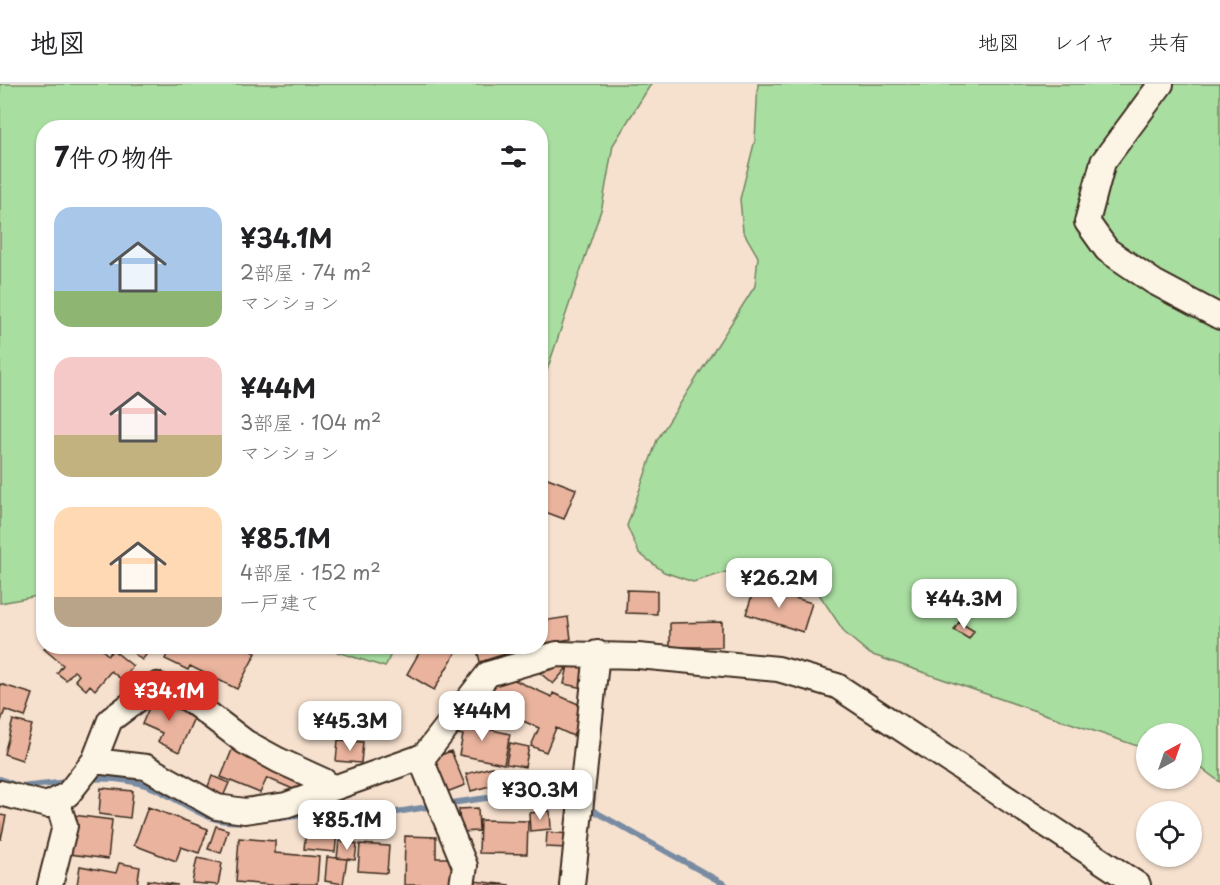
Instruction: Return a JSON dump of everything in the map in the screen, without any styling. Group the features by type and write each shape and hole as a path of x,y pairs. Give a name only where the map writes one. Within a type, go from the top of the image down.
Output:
{"street":[{"path":"1161,84 1103,162 1088,222 1107,250 1154,282 1220,317"},
{"path":"572,885 597,653"},
{"path":"90,766 146,767 217,807 245,811 286,805 420,757 488,674 557,654 597,653 778,669 837,686 1138,885"},
{"path":"0,793 46,805 62,797 90,766 110,720 157,685 190,700 245,742 324,781 332,788"},
{"path":"420,757 465,866 462,885"},
{"path":"50,885 65,826 62,797"}],"green space":[{"path":"0,84 651,84 613,145 602,207 548,367 548,120 36,120 36,596 0,603"},
{"path":"758,84 1220,84 1220,782 1202,769 1202,723 1136,723 1136,746 870,654 845,633 811,582 782,568 750,565 693,582 664,572 639,553 627,526 657,440 755,286 758,257 743,231 740,199 755,140"},
{"path":"344,654 391,654 385,667"}],"building":[{"path":"548,478 576,489 564,519 548,513"},
{"path":"755,586 812,603 803,632 746,614"},
{"path":"627,590 657,591 657,614 626,613"},
{"path":"568,617 571,639 548,643 548,620"},
{"path":"722,622 722,647 670,647 670,623"},
{"path":"959,622 974,631 969,639 954,630"},
{"path":"50,654 118,654 133,666 122,680 111,671 95,690 90,685 86,690 75,680 79,675 74,671 66,680 57,673 63,665"},
{"path":"135,654 147,654 142,660"},
{"path":"167,654 255,654 237,689 190,666 188,670 165,659"},
{"path":"418,654 455,654 434,690 407,674"},
{"path":"478,654 505,654 480,662"},
{"path":"552,658 566,669 553,684 540,673"},
{"path":"569,661 588,665 583,688 564,684"},
{"path":"499,673 552,697 553,693 585,707 573,736 556,728 546,752 531,746 539,728 498,710 504,696 492,690"},
{"path":"0,684 33,694 25,717 5,710 0,724"},
{"path":"155,694 196,713 179,752 158,742 162,733 142,724"},
{"path":"461,717 480,721 479,727 510,734 504,764 459,755 463,735 457,734"},
{"path":"13,720 32,725 22,760 4,754"},
{"path":"338,740 363,742 361,763 336,761"},
{"path":"510,743 529,747 525,767 506,764"},
{"path":"234,745 307,775 300,792 267,778 260,793 221,777"},
{"path":"451,751 465,785 444,793 431,759"},
{"path":"492,767 497,784 471,791 466,774"},
{"path":"212,776 229,783 222,799 206,792"},
{"path":"101,788 133,791 130,818 99,814"},
{"path":"148,807 208,829 199,853 181,847 176,861 134,845"},
{"path":"478,808 479,831 460,832 459,809"},
{"path":"550,811 551,829 530,831 529,813"},
{"path":"0,815 6,816 1,839 0,839"},
{"path":"73,815 112,820 108,859 69,854"},
{"path":"307,819 338,822 335,852 304,849"},
{"path":"480,820 528,821 527,854 479,853"},
{"path":"216,826 228,830 221,853 208,849"},
{"path":"547,832 568,834 567,848 546,847"},
{"path":"405,836 436,837 436,858 457,858 456,885 404,885"},
{"path":"239,838 275,841 275,853 319,857 317,884 271,885 236,882"},
{"path":"339,841 357,844 355,860 337,858"},
{"path":"360,844 389,846 387,873 358,871"},
{"path":"327,857 347,859 343,884 325,881"},
{"path":"197,858 222,863 218,885 192,883"},
{"path":"119,863 140,867 137,885 77,885 80,866 116,873"},
{"path":"148,880 178,885 148,885"},
{"path":"473,881 510,885 472,885"}],"waterway":[{"path":"0,779 20,787 68,782"},
{"path":"90,779 117,779 136,783 154,788 210,817 244,821"},
{"path":"444,804 536,791 575,803"},
{"path":"281,818 311,814 353,819 434,806"},
{"path":"585,806 726,885"}]}
